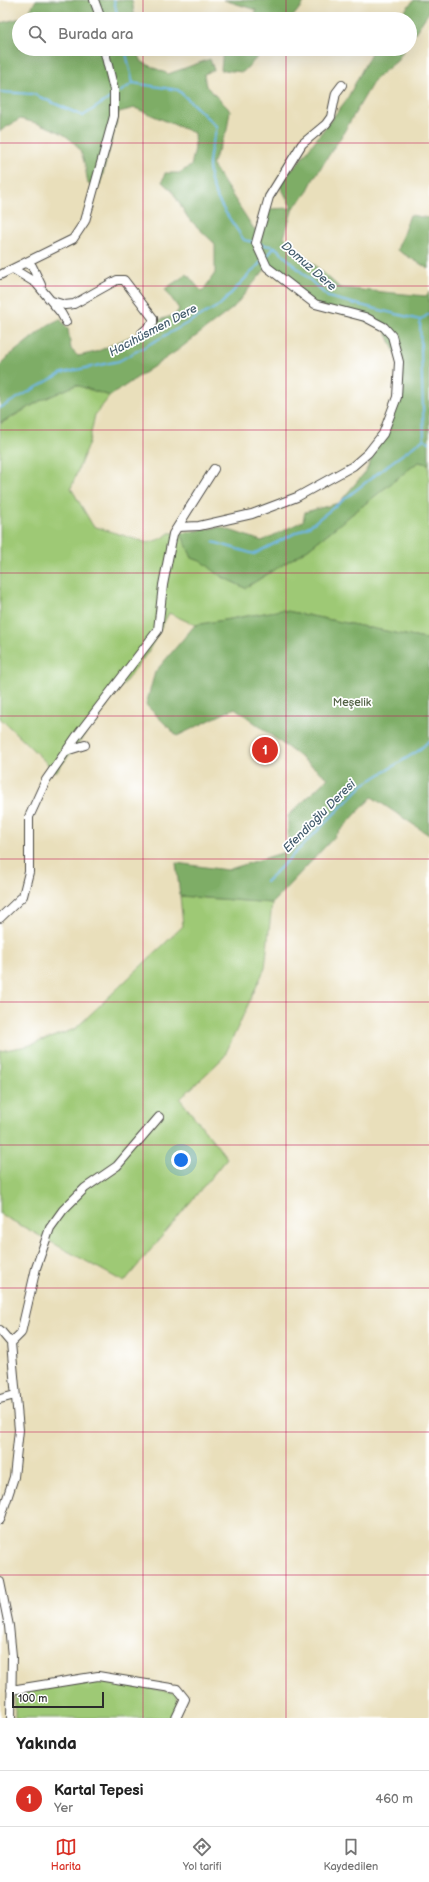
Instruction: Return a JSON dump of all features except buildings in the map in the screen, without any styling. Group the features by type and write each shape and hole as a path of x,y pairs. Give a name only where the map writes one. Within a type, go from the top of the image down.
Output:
{"street":[{"path":"94,0 98,12"},
{"path":"0,275 73,239 85,221 114,116 114,90 106,56"},
{"path":"178,527 226,522 252,514 297,497 353,466 368,453 383,434 397,397 399,362 392,336 384,327 365,317 315,304 267,267 256,243 269,197 302,144 326,124 331,117 336,94 342,85"},
{"path":"25,263 31,280"},
{"path":"25,263 32,266 45,292 66,322"},
{"path":"13,269 31,280 45,292"},
{"path":"52,301 65,305 74,304 117,280 124,280 153,318 153,323 142,333"},
{"path":"0,918 23,896 29,872 29,817 46,780 66,751 158,630 163,585 173,534 214,469"},
{"path":"66,751 85,745"},
{"path":"11,1343 21,1333 36,1268 50,1228 63,1210 85,1188 117,1166 159,1117"},
{"path":"0,1330 11,1343 19,1430 14,1477 0,1520"},
{"path":"0,1399 15,1395"},
{"path":"0,1582 9,1626 12,1656 11,1718"},
{"path":"0,1626 9,1626"},
{"path":"11,1690 98,1676 177,1689 185,1698 176,1718"}],"green space":[{"path":"36,0 132,0 134,12 29,12"},
{"path":"224,0 306,0 297,12 256,12 256,10"},
{"path":"414,0 429,0 429,12 417,30 417,12 403,12"},
{"path":"12,20 12,56 139,56 142,62 168,74 210,59 214,70 204,74 206,86 230,110 227,130 212,164 254,229 260,230 266,209 292,208 277,180 295,167 347,99 369,56 400,56 397,61 375,79 341,137 314,178 306,194 293,208 284,237 340,288 426,296 429,292 429,464 418,462 308,549 245,588 219,575 203,562 192,558 181,533 220,527 262,541 303,521 305,512 339,503 366,471 383,434 397,397 399,362 384,327 315,304 267,267 233,308 178,350 110,396 76,385 40,401 0,423 0,366 9,356 48,325 60,319 68,329 71,349 78,356 96,352 136,334 152,322 175,315 179,309 165,289 187,274 202,292 215,273 215,244 188,218 172,191 162,182 165,173 179,173 191,166 195,148 194,133 135,108 119,112 100,185 88,184 80,151 69,138 62,133 37,123 20,119 0,131 0,23"},
{"path":"222,56 258,56 243,72 221,70"},
{"path":"410,215 429,218 429,269 397,250"},
{"path":"76,385 110,396 95,415 89,442 71,488 93,526 148,543 163,538 169,533 181,533 192,558 203,562 222,577 245,588 308,549 418,462 429,464 429,639 282,610 195,625 169,613 148,652 56,772 0,718 0,424 40,401"},
{"name":"Meşelik","path":"282,610 429,639 429,835 372,797 272,903 180,896 176,863 227,870 288,851 288,816 328,778 235,708 177,736 146,705 155,672 195,625"},
{"path":"180,896 272,903 265,968 224,1057 180,1099 227,1158 124,1282 0,1214 0,1051 27,1046 75,1029 183,926"},
{"path":"99,1679 177,1693 178,1710 174,1718 15,1718 15,1694"}],"waterway":[{"name":"Domuz Dere","path":"114,0 117,12"},
{"name":"Domuz Dere","path":"127,56 133,83 178,90 217,127 211,152 209,167 210,179 218,200 244,240 253,242"},
{"path":"120,92 133,83"},
{"path":"0,92 33,94 83,116 110,98"},
{"name":"Domuz Dere","path":"260,244 275,247 328,297 420,320 424,439 429,442"},
{"name":"Hacıhüsmen Dere","path":"266,257 275,247"},
{"name":"Hacıhüsmen Dere","path":"0,408 62,373 119,361 220,305 261,262"},
{"path":"420,320 429,314"},
{"path":"213,542 254,554 311,525 424,439"},
{"name":"Efendioğlu Deresi","path":"266,882 363,785 418,751 429,741"}],"place":[{"name":"Kartal Tepesi","path":"265,750"}]}
